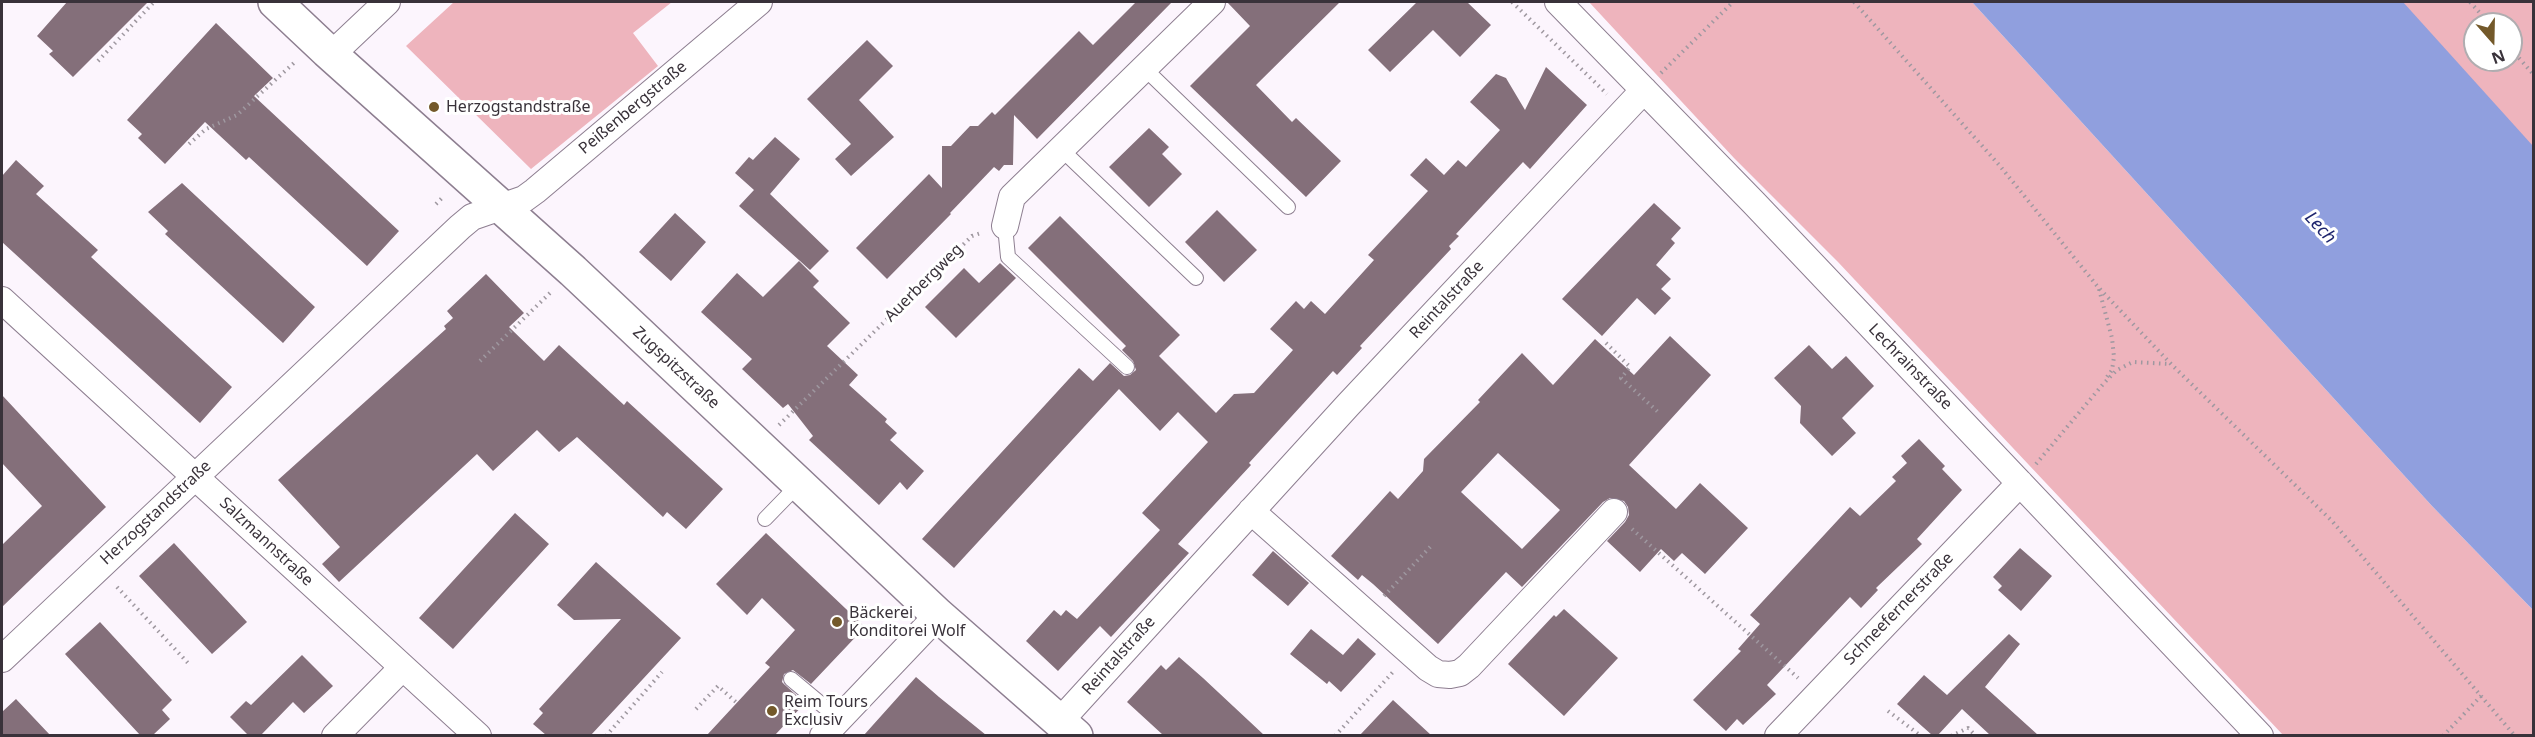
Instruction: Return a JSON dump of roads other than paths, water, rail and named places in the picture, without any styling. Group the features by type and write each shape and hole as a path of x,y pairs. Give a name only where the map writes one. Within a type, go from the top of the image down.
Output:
{"street":[{"name":"Zugspitzstraße","path":"275,2 573,271 938,615 1068,728"},
{"path":"323,47 387,2"},
{"name":"Peißenbergstraße","path":"502,206 524,199 535,191 759,2"},
{"path":"1005,226 1011,197 1212,2"},
{"name":"Lechrainstraße","path":"1558,2 2260,735"},
{"name":"Reintalstraße","path":"1068,728 1251,512 1348,405 1644,90"},
{"name":"Herzogstandstraße","path":"2,659 460,227 472,217 502,206"},
{"name":"Salzmannstraße","path":"2,300 402,668 478,735"},
{"name":"Schneefernerstraße","path":"1778,735 2020,483"},
{"path":"1251,512 1411,653 1438,674 1450,675 1460,673 1469,666 1614,512"},
{"path":"831,727 938,615"},
{"path":"335,735 402,668"}],"lane":[{"path":"1144,68 1288,207"},
{"path":"1061,149 1196,278"},
{"path":"1005,226 1008,257 1126,367"},
{"path":"765,519 799,484"},
{"path":"791,679 831,727"}],"water":[{"name":"Lech","path":"1972,2 2403,2 2463,68 2463,72 2466,72 2533,146 2533,610 2432,506"}],"place":[{"name":"Herzogstandstraße","path":"434,107"},
{"name":"Bäckerei Konditorei Wolf","path":"837,622"},
{"name":"Reim Tours Exclusiv","path":"772,711"}]}
